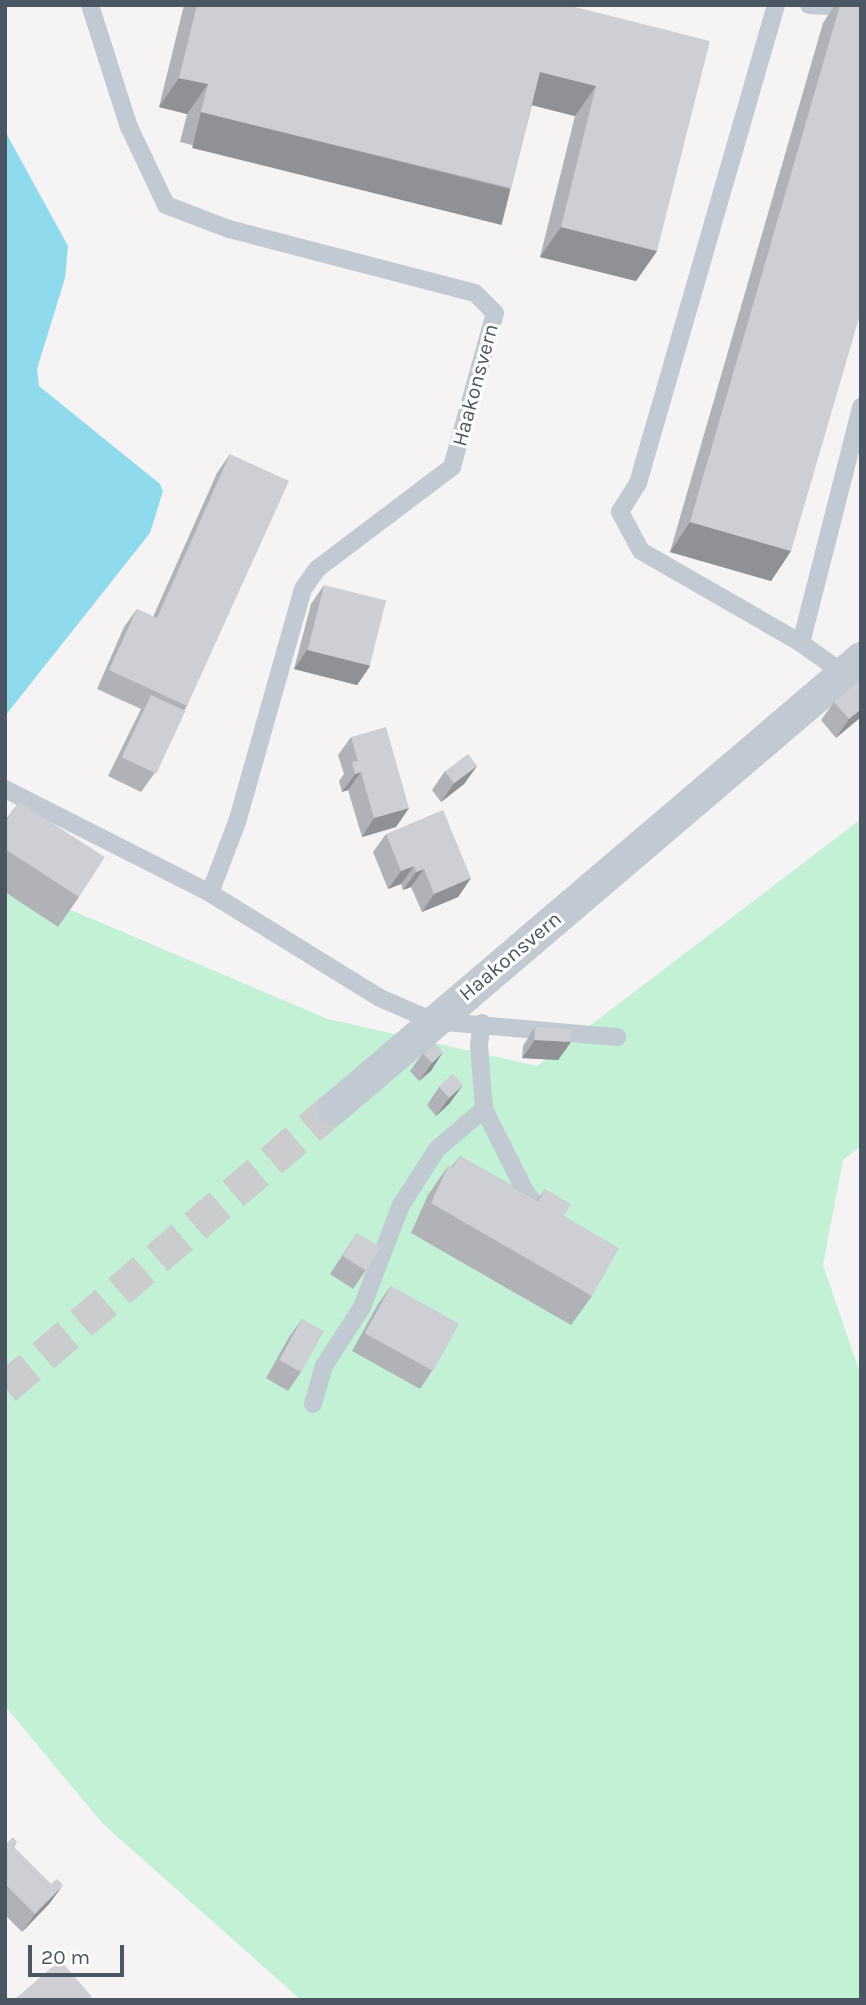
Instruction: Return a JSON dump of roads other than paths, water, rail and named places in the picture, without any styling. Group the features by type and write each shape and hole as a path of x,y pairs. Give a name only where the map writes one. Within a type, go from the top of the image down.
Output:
{"street":[{"name":"Haakonsvern","path":"333,1108 852,666"}],"lane":[{"name":"Haakonsvern","path":"90,5 130,127 166,205 229,229 475,293 495,313 452,467 317,569 303,589 236,822 210,893"},
{"name":"Haakonsvern","path":"776,5 638,483 620,512 641,551 801,643 852,666"},
{"path":"809,5 861,8"},
{"path":"801,643 861,407"},
{"name":"Haakonsvern","path":"5,789 210,893 380,998 433,1021 482,1023 617,1037"},
{"name":"Haakonsvern","path":"482,1023 484,1109 526,1193 557,1232"},
{"path":"313,1404 324,1366 362,1307 401,1205 438,1149 484,1109"}],"water":[{"path":"5,131 68,246 65,278 37,369 39,386 160,484 163,491 150,533 5,716"}],"tunnel":[{"path":"5,1388 333,1108"}]}
